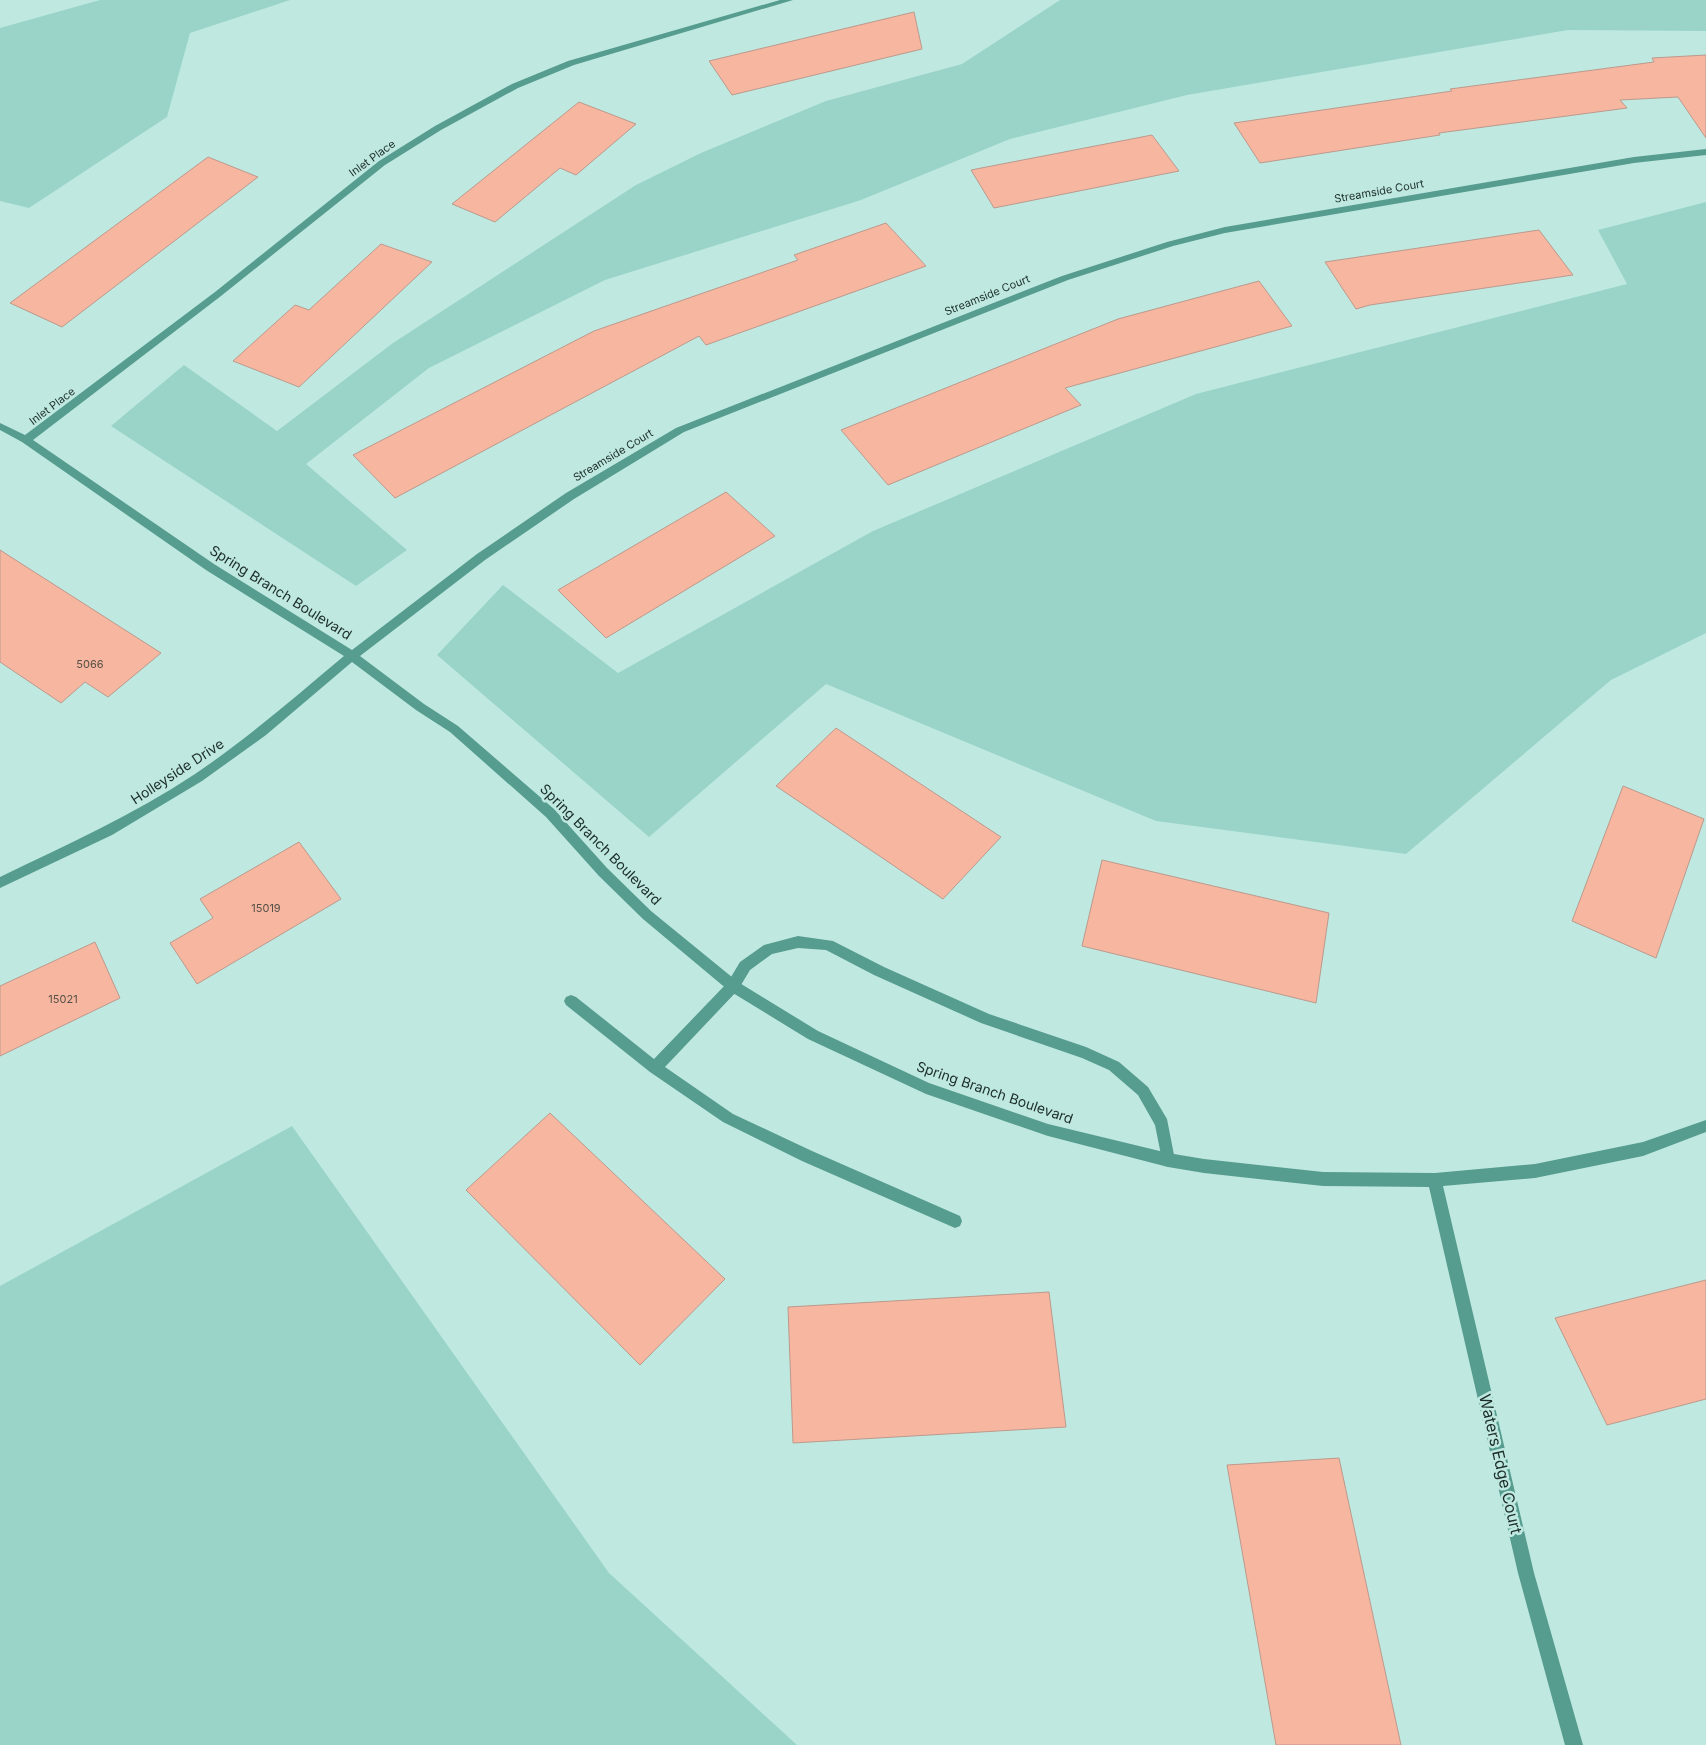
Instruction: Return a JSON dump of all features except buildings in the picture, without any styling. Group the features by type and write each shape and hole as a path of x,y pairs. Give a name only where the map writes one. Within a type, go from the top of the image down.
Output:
{"street":[{"name":"Inlet Place","path":"26,440 218,294 382,163 438,128 515,86 571,63 789,0"},
{"name":"Streamside Court","path":"352,656 481,557 570,496 680,430 1065,278 1170,244 1225,230 1634,160 1706,152"},
{"name":"Spring Branch Boulevard","path":"0,426 26,440 210,567 352,656 420,707 454,729 550,813 603,872 647,916 733,986 813,1036 926,1088 1048,1130 1168,1160 1204,1166 1323,1179 1435,1180 1535,1171 1643,1149 1706,1126"},
{"name":"Holleyside Drive","path":"0,882 108,831 198,778 262,732 352,656"},
{"path":"655,1068 733,986 745,966 769,949 798,942 828,945 879,971 986,1019 1086,1053 1114,1066 1143,1091 1162,1124 1168,1160"},
{"path":"571,1001 655,1068 728,1118 807,1156 955,1220"},
{"name":"Waters Edge Court","path":"1435,1180 1526,1573 1574,1745"}],"green space":[{"path":"100,0 290,0 190,33 167,117 29,208 0,201 0,28"},
{"path":"1060,0 1706,0 1706,31 1568,30 1187,95 1010,139 861,200 605,280 429,368 306,464 407,550 356,586 111,426 184,365 277,431 393,343 636,185 701,153 826,101 962,64"},
{"path":"1706,202 1706,633 1611,680 1406,854 1156,821 826,684 649,837 437,655 503,585 618,673 873,531 1196,394 1627,284 1598,230"},
{"path":"292,1126 609,1573 797,1745 0,1745 0,1286"}]}
